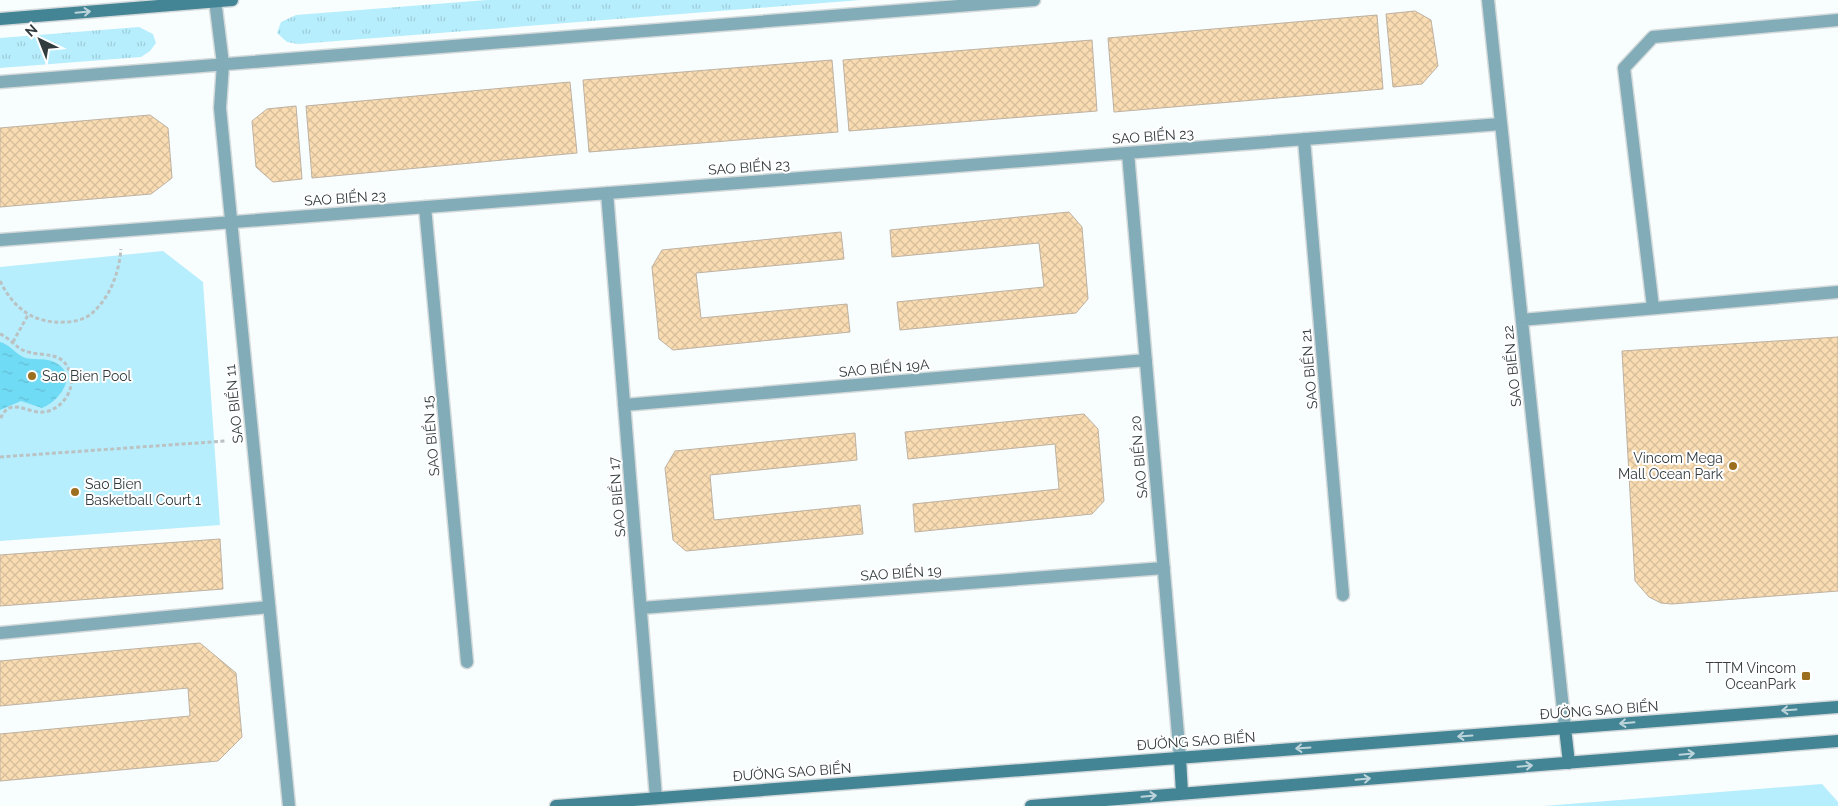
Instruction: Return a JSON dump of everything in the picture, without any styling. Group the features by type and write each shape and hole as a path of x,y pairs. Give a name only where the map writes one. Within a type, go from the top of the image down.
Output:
{"street":[{"path":"0,18 232,0"},
{"path":"0,82 1034,0"},
{"name":"SAO BIỂN 22","path":"1488,0 1566,728"},
{"name":"SAO BIỂN 11","path":"215,1 223,64 220,108 289,806"},
{"path":"1653,307 1624,68 1653,37 1838,20"},
{"name":"SAO BIỂN 23","path":"0,240 1501,124"},
{"name":"SAO BIỂN 21","path":"1304,140 1343,595"},
{"name":"SAO BIỂN 20","path":"1128,153 1180,758"},
{"name":"SAO BIỂN 17","path":"607,193 657,802"},
{"name":"SAO BIỂN 15","path":"425,207 467,662"},
{"path":"1522,320 1838,292"},
{"name":"SAO BIỂN 19A","path":"624,406 1146,360"},
{"name":"SAO BIỂN 19","path":"641,608 1164,568"},
{"path":"0,633 270,607"},
{"name":"ĐƯỜNG SAO BIỂN","path":"556,806 657,802 1838,706"},
{"path":"1566,728 1569,763"},
{"path":"1031,806 1838,741"},
{"path":"1180,758 1182,794"}],"path":[{"path":"0,281 15,304 28,314 48,323 72,322 90,316 104,299 116,275 121,248"},
{"path":"13,342 28,314"},
{"path":"0,334 24,351 59,358 70,373 72,381 64,401 54,409 42,412 19,406 4,412 0,420"},
{"path":"0,457 225,442"}],"green space":[{"path":"487,0 861,0 298,44 287,42 277,33 281,22 296,15"},
{"path":"139,27 153,34 156,43 150,51 141,57 0,68 0,38"},
{"path":"163,251 203,282 220,525 0,541 0,267"},
{"path":"1822,784 1838,802 1838,806 1544,806"}],"water":[{"name":"Sao Bien Pool","path":"0,342 23,357 54,362 62,367 66,373 66,380 61,394 49,405 42,408 21,401 0,410"}],"building":[{"path":"1415,11 1431,20 1438,66 1422,84 1393,87 1386,14"},
{"path":"1377,15 1383,89 1114,112 1108,38"},
{"path":"1092,40 1097,111 849,131 843,60"},
{"path":"832,60 838,132 589,152 583,80"},
{"path":"570,82 577,153 312,178 306,106"},
{"path":"296,106 302,179 273,182 256,167 252,121 267,109"},
{"path":"150,115 168,128 172,178 151,194 0,207 0,128"},
{"path":"1069,212 1082,227 1088,299 1076,313 900,330 897,302 1044,287 1039,243 892,257 890,230"},
{"path":"841,232 844,259 696,273 701,318 847,304 850,332 673,350 659,339 652,267 662,250"},
{"name":"Vincom Mega Mall Ocean Park","path":"1838,337 1838,591 1672,604 1661,603 1649,597 1635,581 1622,351"},
{"path":"1084,414 1098,429 1104,501 1092,514 915,532 913,504 1059,489 1055,444 908,459 905,432"},
{"path":"855,433 857,460 710,475 714,520 860,505 863,534 686,551 673,540 665,468 675,451"},
{"path":"220,539 223,589 0,606 0,555"},
{"path":"200,643 236,673 242,737 218,761 0,781 0,734 190,716 188,688 0,706 0,661"}],"place":[{"name":"Sao Bien Pool","path":"32,376"},
{"name":"Vincom Mega Mall Ocean Park","path":"1733,466"},
{"name":"Sao Bien Basketball Court 1","path":"75,492"},
{"name":"TTTM Vincom OceanPark","path":"1806,676"}]}
